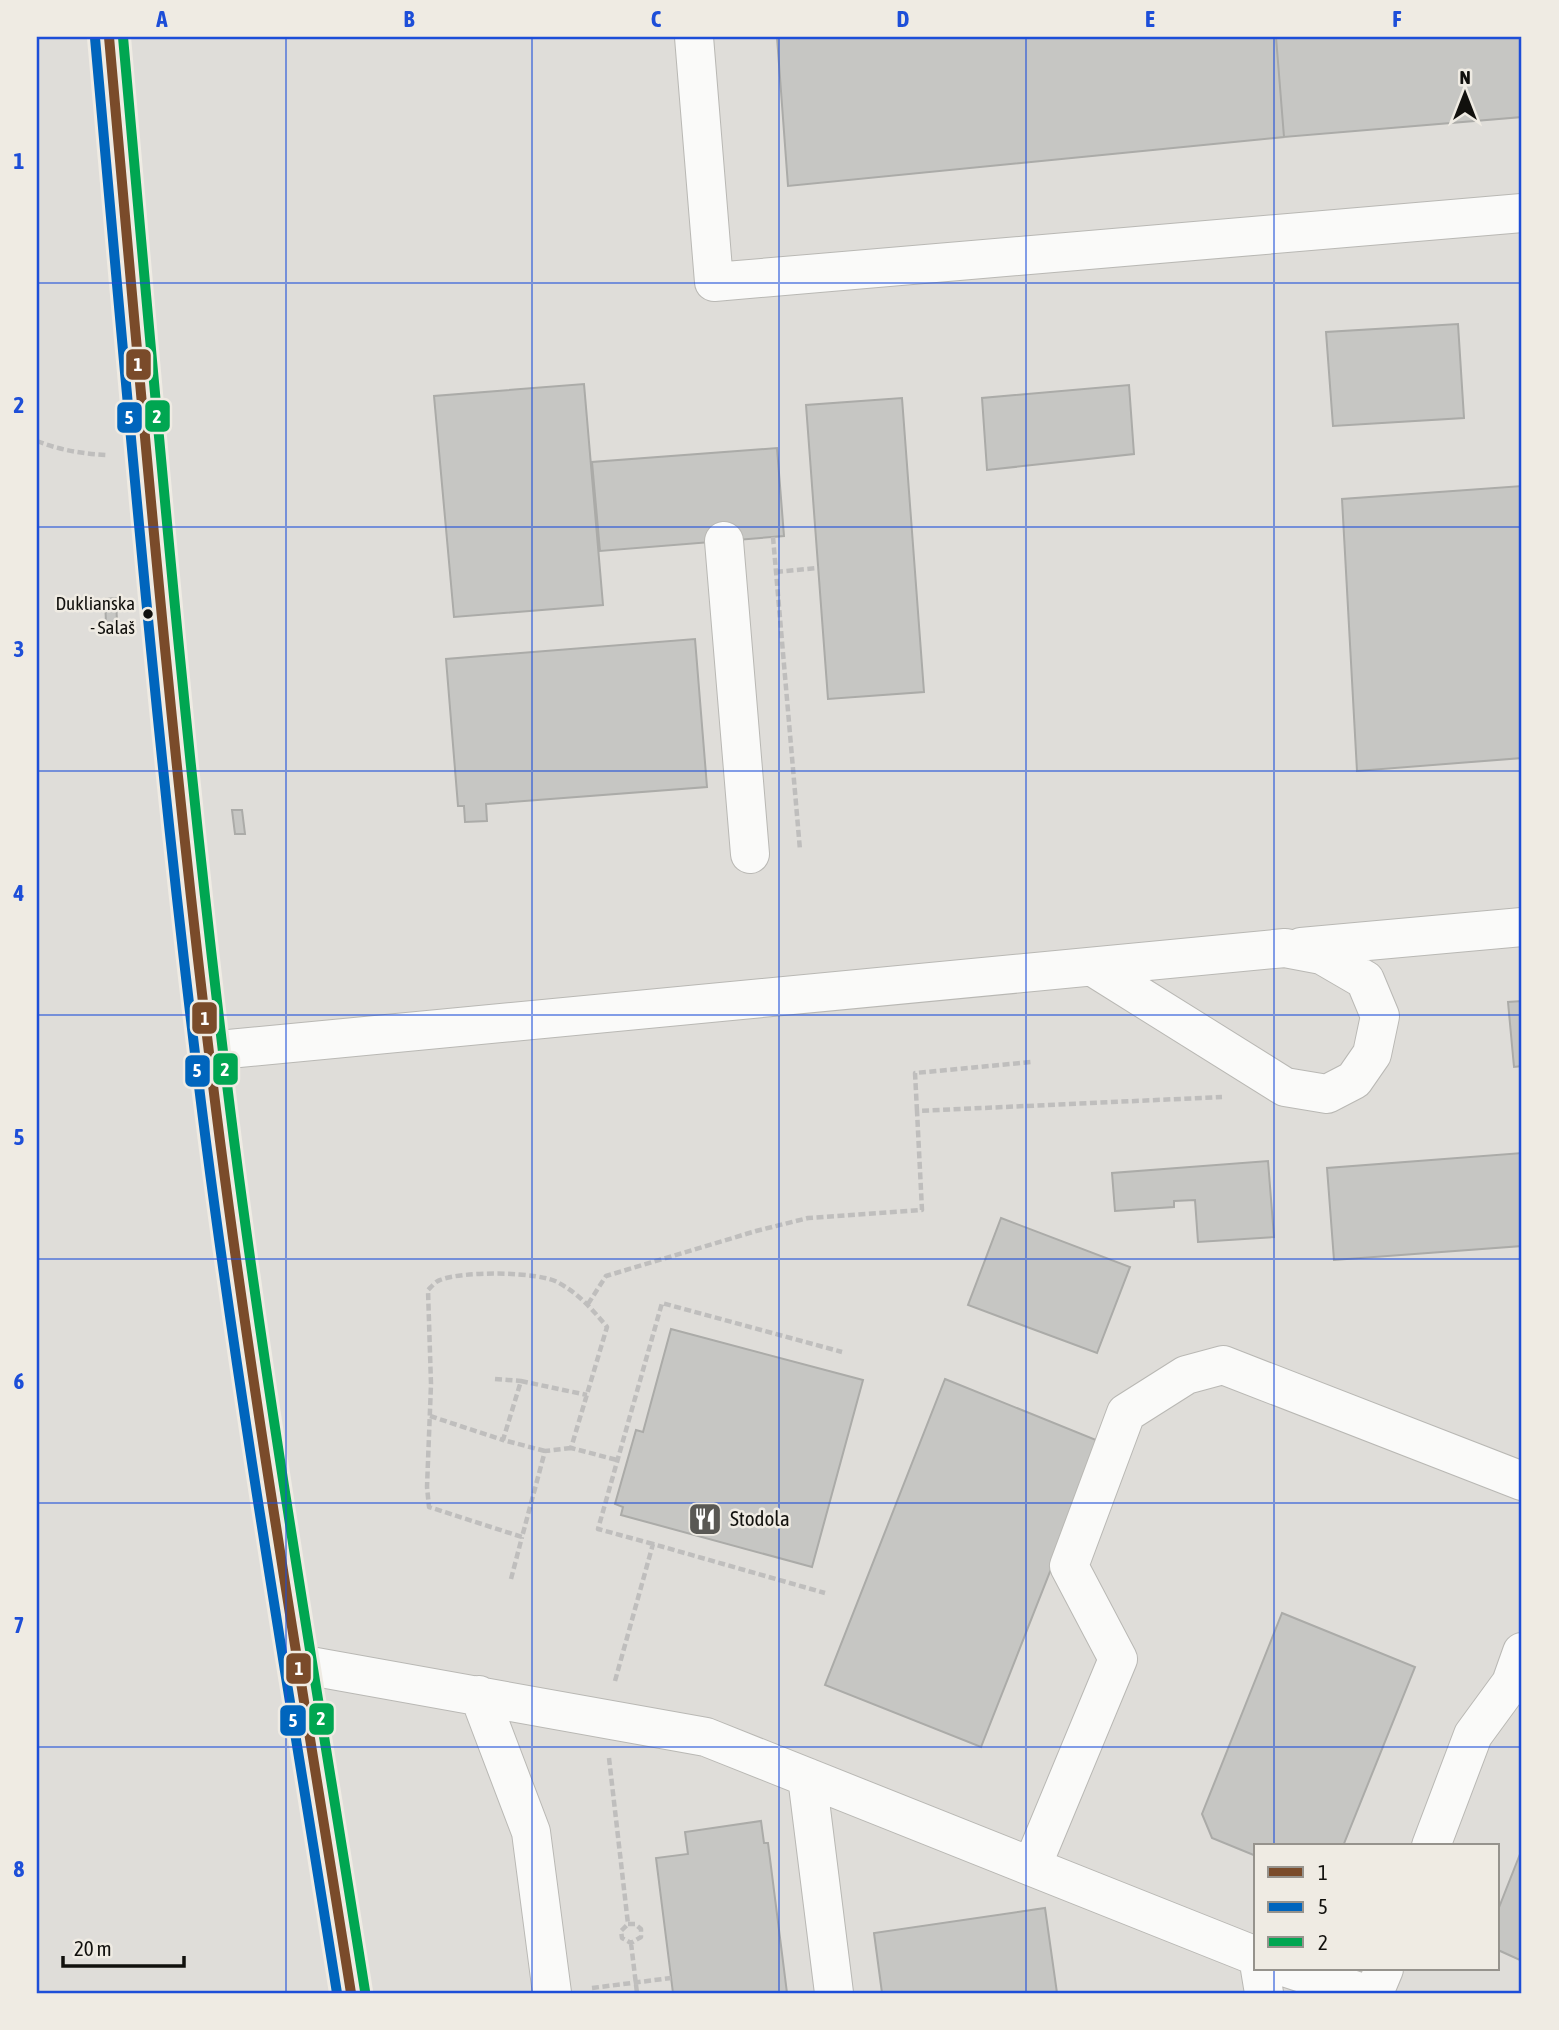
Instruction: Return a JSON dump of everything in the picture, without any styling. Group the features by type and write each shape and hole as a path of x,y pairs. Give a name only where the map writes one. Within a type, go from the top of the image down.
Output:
{"main road":[{"path":"109,37 147,456 208,1051 248,1342 352,1993"}],"lane":[{"path":"694,37 714,282 1522,213"},
{"path":"724,541 750,854"},
{"path":"208,1051 1522,927"},
{"path":"1093,967 1285,1087 1327,1094 1354,1080 1372,1054 1380,1016 1365,979 1322,955 1285,948"},
{"path":"1032,1866 1118,1659 1069,1566 1126,1413 1186,1375 1223,1365 1522,1481"},
{"path":"1431,1844 1473,1735 1511,1683 1522,1652"},
{"path":"299,1664 706,1737 1254,1955"},
{"path":"479,1695 531,1832 566,1992"},
{"path":"807,1777 834,1993"},
{"path":"1260,1970 1264,1993"},
{"path":"1293,1970 1363,1993"},
{"path":"1374,1993 1384,1970"}],"path":[{"path":"37,441 92,454 147,456"},
{"path":"773,537 800,850"},
{"path":"776,572 818,568"},
{"path":"588,1304 606,1276 756,1231 808,1218 922,1210 915,1073 1031,1062"},
{"path":"917,1111 1223,1097"},
{"path":"522,1537 429,1507 428,1290 439,1280 472,1275 527,1275 557,1281 588,1304 607,1327 571,1448"},
{"path":"825,1593 598,1529 662,1303 842,1352"},
{"path":"495,1379 521,1381 586,1395"},
{"path":"503,1440 521,1381"},
{"path":"430,1416 545,1451 571,1448 617,1460"},
{"path":"511,1579 545,1451"},
{"path":"628,1924 605,1718 653,1544"},
{"path":"628,1924 635,1924 641,1929 641,1937 631,1942 622,1938 621,1931 628,1924"},
{"path":"631,1942 637,1993"},
{"path":"566,1992 671,1978"}],"building":[{"path":"777,37 1276,37 1284,137 788,186"},
{"path":"1276,37 1522,37 1522,117 1284,137"},
{"path":"1458,324 1464,418 1333,426 1326,332"},
{"path":"584,384 603,605 454,617 434,396"},
{"path":"1129,385 1134,454 987,470 982,398"},
{"path":"902,398 924,692 828,699 806,405"},
{"path":"777,448 784,536 600,551 592,462"},
{"path":"1522,486 1522,758 1357,771 1342,499"},
{"path":"116,598 117,622 106,623 105,599"},
{"path":"695,639 707,787 486,804 487,821 465,822 464,806 458,806 446,659"},
{"path":"232,810 242,810 245,834 235,834"},
{"path":"1522,1001 1522,1066 1514,1067 1508,1002"},
{"path":"1522,1153 1522,1246 1334,1260 1327,1168"},
{"path":"1268,1161 1274,1237 1198,1242 1195,1200 1174,1201 1174,1207 1115,1211 1112,1173"},
{"path":"1001,1218 1130,1267 1097,1353 968,1305"},
{"path":"671,1329 863,1380 812,1567 621,1515 623,1507 615,1504 636,1430 643,1432"},
{"path":"945,1379 1101,1442 981,1747 825,1685"},
{"path":"1282,1613 1415,1667 1344,1844 1254,1844 1254,1855 1212,1838 1202,1814"},
{"path":"761,1821 764,1843 768,1843 787,1993 673,1993 656,1858 688,1854 685,1832"},
{"path":"1522,1849 1522,1961 1500,1951 1500,1905"},
{"path":"1045,1908 1057,1993 882,1993 874,1933"}],"transit line":[{"name":"1","path":"109,37 173,727 220,1141 266,1461 351,1993"},
{"name":"2","path":"123,37 187,727 234,1140 280,1459 365,1991"},
{"name":"5","path":"95,38 159,728 206,1142 252,1462 337,1993"}],"place":[{"name":"Duklianska - Salaš","path":"148,614"},
{"name":"Stodola","path":"705,1519"}]}
